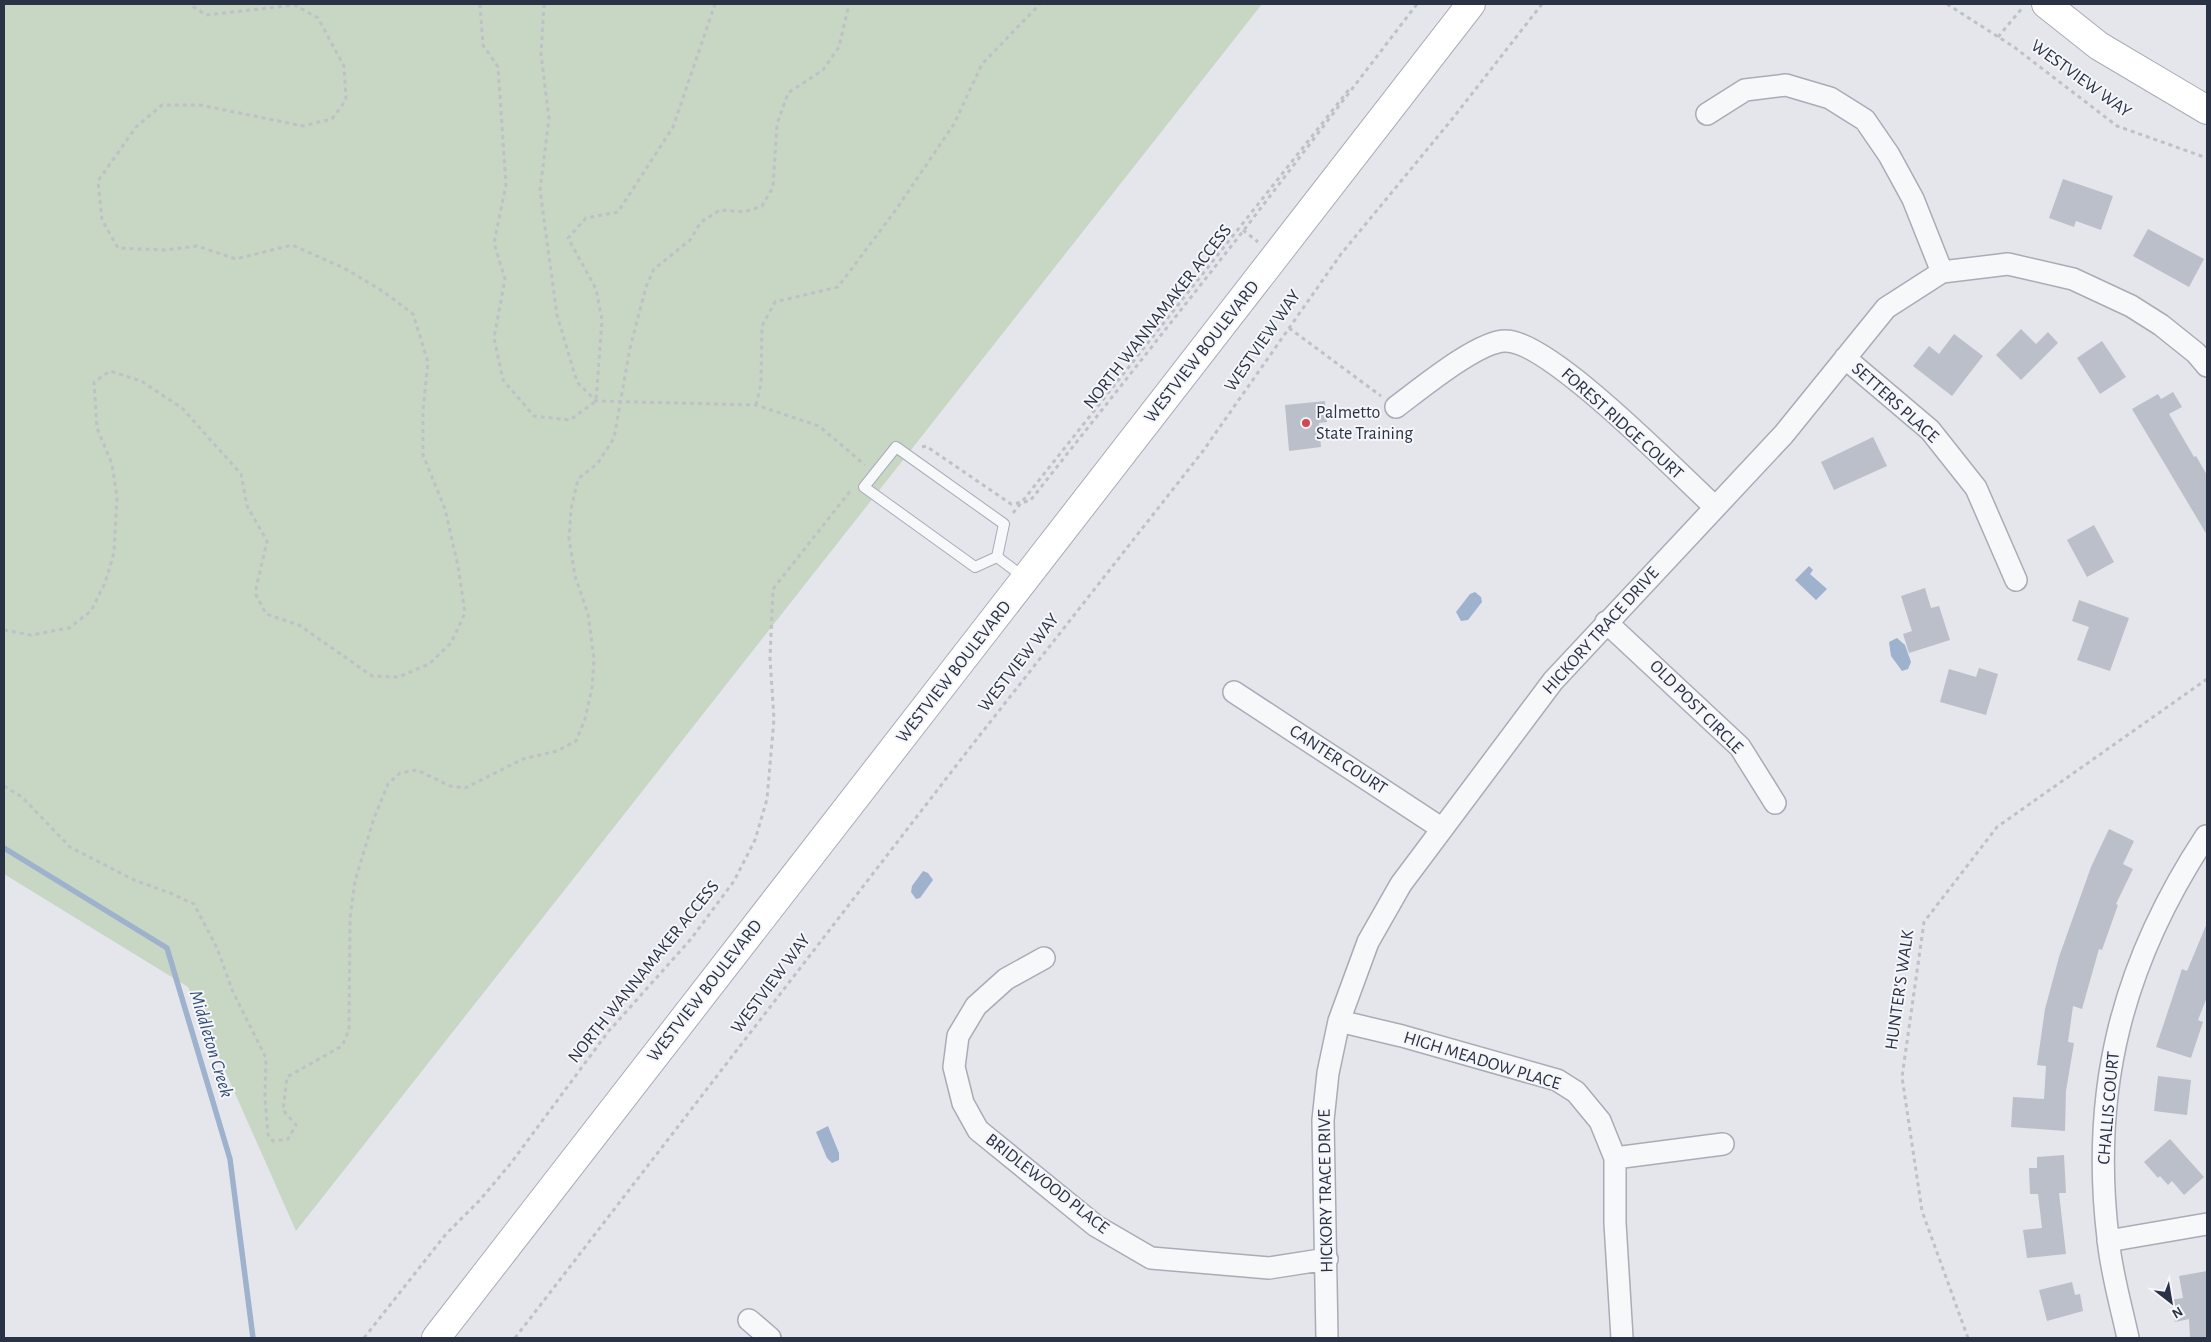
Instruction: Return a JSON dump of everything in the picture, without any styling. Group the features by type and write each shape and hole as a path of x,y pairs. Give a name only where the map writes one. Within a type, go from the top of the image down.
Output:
{"street":[{"name":"WESTVIEW BOULEVARD","path":"436,1338 1471,4"},
{"path":"2035,5 2099,46 2207,110"},
{"path":"1707,114 1745,90 1786,85 1830,98 1865,120 1889,155 1913,199 1942,272"},
{"name":"HICKORY TRACE DRIVE","path":"1327,1338 1323,1120 1328,1073 1339,1022 1368,942 1401,884 1441,828 1553,681 1606,622 1784,434 1886,308 1942,272 2008,264 2073,279 2131,306 2154,320 2196,353 2207,366"},
{"name":"FOREST RIDGE COURT","path":"1396,406 1479,348 1505,340 1532,348 1583,385 1715,508"},
{"name":"SETTERS PLACE","path":"1844,358 1930,430 1976,488 2016,580"},
{"name":"OLD POST CIRCLE","path":"1606,622 1740,747 1775,803"},
{"name":"CANTER COURT","path":"1234,692 1441,828"},
{"name":"CHALLIS COURT","path":"2128,1338 2108,1241 2103,1166 2106,1100 2114,1045 2132,978 2165,903 2206,836"},
{"name":"BRIDLEWOOD PLACE","path":"1044,958 1006,979 976,1006 958,1036 954,1067 963,1103 978,1130 1096,1226 1151,1258 1269,1268 1327,1259"},
{"name":"HIGH MEADOW PLACE","path":"1339,1022 1402,1036 1558,1080 1576,1092 1600,1121 1615,1158 1615,1223 1622,1338"},
{"path":"1615,1158 1723,1144"},
{"path":"2108,1241 2207,1224"},
{"path":"749,1320 770,1338"}],"lane":[{"path":"896,447 1004,524 997,557 975,567 864,487 896,447"},
{"path":"997,557 1026,578"}],"path":[{"path":"4,630 31,635 69,628 91,611 105,583 114,553 117,497 112,464 98,428 94,382 110,371 141,381 182,408 242,474 247,506 268,541 255,593 266,614 299,625 372,676 399,677 429,664 451,643 465,613 458,566 445,509 423,455 423,410 428,362 413,314 384,292 344,268 292,245 236,259 197,246 165,250 118,248 102,220 98,181 136,127 162,105 200,105 303,126 332,119 346,100 344,66 318,18 295,5 206,14 189,4"},
{"path":"480,4 483,45 498,67 506,185 494,243 504,279 494,338 503,380 534,416 570,420 596,401 622,400 756,405 819,426 868,468 884,462"},
{"path":"544,4 541,54 549,119 540,190 557,314 577,382 596,401"},
{"path":"596,401 602,320 596,289 568,238 586,218 618,212 673,127 715,4"},
{"path":"4,786 22,797 70,847 134,880 194,904 218,948 233,992 266,1058 265,1098 268,1135 274,1141 288,1139 296,1124 283,1110 286,1078 342,1046 349,1030 350,918 355,881 374,818 388,784 400,774 417,770 450,786 465,788 523,759 557,751 576,742 585,719 592,688 594,660 588,614 575,576 569,539 571,509 578,478 598,463 614,438 630,348 646,288 654,269 690,240 701,222 720,210 744,212 762,206 773,187 777,124 788,93 823,70 839,47 849,4"},
{"path":"756,405 761,384 762,326 774,302 838,287 895,211 954,124 982,64 1040,4"},
{"path":"1004,524 1417,4"},
{"name":"WESTVIEW WAY","path":"515,1338 969,749 1203,451 1341,254 1453,118 1542,4"},
{"name":"WESTVIEW WAY","path":"1947,4 1998,36 2117,126 2207,158"},
{"path":"1998,36 2035,5"},
{"path":"1289,328 1396,406"},
{"path":"905,453 926,446 1011,504 1021,502"},
{"name":"NORTH WANNAMAKER ACCESS","path":"364,1338 446,1234 480,1200 511,1163 608,1032 691,939 734,881 755,840 768,799 774,718 770,658 773,589 857,483"},
{"name":"HUNTER'S WALK","path":"1968,1338 1922,1211 1902,1077 1924,922 1997,827 2207,679"}],"green space":[{"path":"4,4 1262,4 296,1231 188,987 4,874"}],"water":[{"path":"1809,566 1813,570 1810,574 1827,589 1816,600 1795,580"},
{"path":"1475,592 1481,597 1482,602 1468,620 1461,621 1456,612 1470,594"},
{"path":"1897,638 1905,645 1911,662 1908,669 1902,671 1891,656 1889,642"},
{"path":"923,871 928,873 933,880 920,898 916,899 911,892 912,886"},
{"path":"828,1126 839,1153 839,1160 832,1163 827,1158 816,1132"}],"building":[{"path":"2063,179 2113,196 2101,230 2076,221 2074,227 2049,218"},
{"path":"2148,229 2204,259 2189,287 2133,256"},
{"path":"2021,329 2036,344 2048,332 2058,343 2021,380 1996,355"},
{"path":"1954,334 1983,356 1952,396 1913,366 1929,346 1939,354"},
{"path":"2102,341 2126,377 2100,394 2077,358"},
{"path":"2173,392 2182,407 2169,414 2194,457 2196,456 2207,475 2207,535 2132,409 2158,394 2161,399"},
{"path":"1325,401 1327,422 1319,423 1321,447 1289,451 1285,405"},
{"path":"1873,437 1887,466 1834,490 1821,462"},
{"path":"2094,525 2114,562 2087,577 2067,540"},
{"path":"1925,588 1931,608 1939,606 1950,640 1909,653 1903,634 1912,631 1901,596"},
{"path":"2079,600 2129,618 2110,671 2077,660 2089,627 2072,621"},
{"path":"1979,668 1998,674 1986,715 1940,702 1949,669 1976,677"},
{"path":"2109,829 2134,841 2123,864 2133,869 2116,904 2118,905 2102,950 2099,949 2082,1009 2073,1006 2068,1042 2074,1043 2066,1091 2065,1131 2011,1127 2013,1097 2044,1099 2046,1066 2037,1065 2045,1009 2059,957 2091,867"},
{"path":"2207,923 2207,997 2198,1020 2203,1022 2191,1058 2156,1047 2182,969 2187,971"},
{"path":"2158,1076 2191,1080 2187,1115 2154,1111"},
{"path":"2170,1139 2204,1177 2184,1195 2172,1181 2168,1185 2160,1176 2158,1178 2144,1162"},
{"path":"2064,1155 2066,1193 2059,1193 2066,1254 2027,1258 2023,1230 2042,1228 2038,1194 2030,1194 2029,1168 2037,1168 2037,1157"},
{"path":"2207,1271 2207,1338 2190,1338 2189,1319 2175,1322 2170,1300 2183,1298 2179,1276"},
{"path":"2072,1282 2075,1295 2080,1294 2083,1311 2047,1321 2039,1290"}],"waterway":[{"name":"Middleton Creek","path":"4,848 167,948 230,1159 253,1338"}],"place":[{"name":"Palmetto State Training","path":"1306,423"}]}
